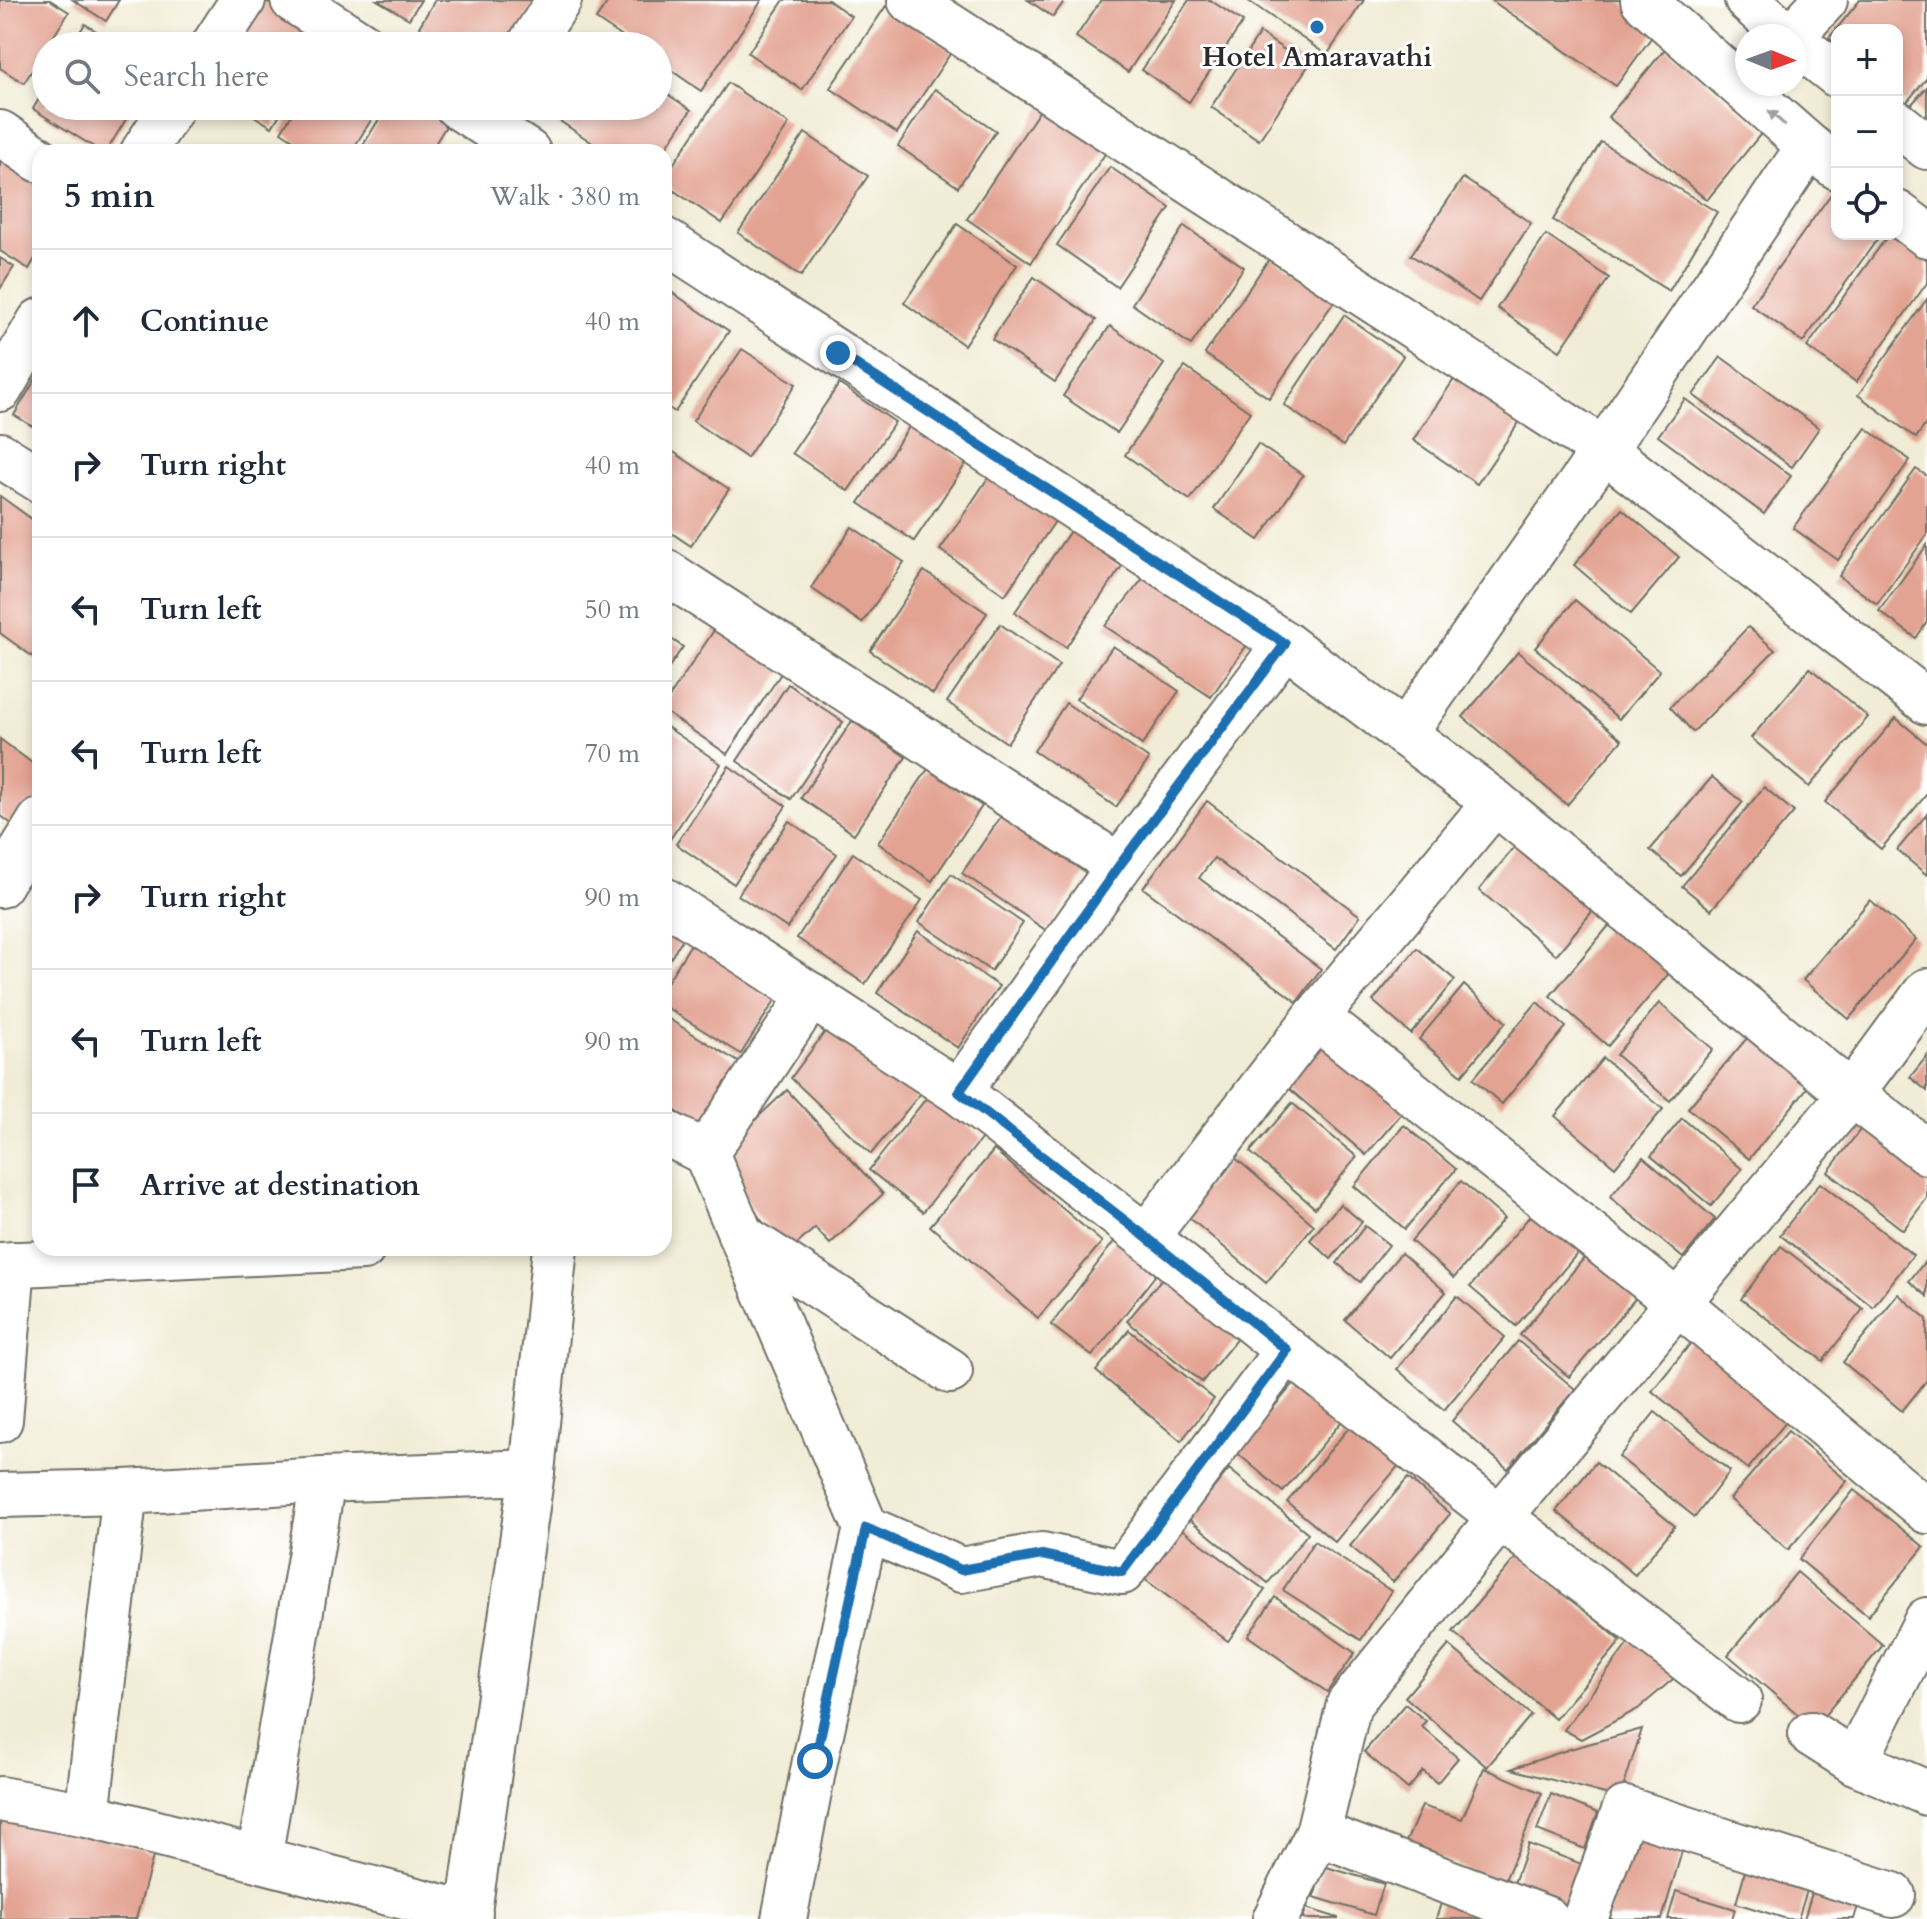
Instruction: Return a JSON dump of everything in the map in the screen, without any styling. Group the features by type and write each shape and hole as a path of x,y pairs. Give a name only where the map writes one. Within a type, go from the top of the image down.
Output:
{"street":[{"path":"222,32 243,0"},
{"path":"293,0 342,32"},
{"path":"538,32 559,0"},
{"path":"910,0 1604,450 1927,702"},
{"path":"1404,734 1604,450 1823,156 1643,0"},
{"path":"1747,0 1776,24"},
{"path":"1802,24 1825,0"},
{"path":"1807,51 1831,70"},
{"path":"148,144 164,120"},
{"path":"472,121 514,144"},
{"path":"1903,128 1927,147"},
{"path":"0,133 32,155"},
{"path":"1903,217 1927,235"},
{"path":"672,245 1285,644 1495,802 1851,1094 1927,1152"},
{"path":"0,389 32,335"},
{"path":"0,455 32,475"},
{"path":"672,576 1119,866"},
{"path":"959,1092 1119,866 1285,644"},
{"path":"1146,1237 1316,1017 1495,802"},
{"path":"0,885 32,834"},
{"path":"672,905 959,1092 1500,1517 1739,1700"},
{"path":"1275,1919 1318,1833 1349,1704 1851,1094 1927,991"},
{"path":"706,1153 811,995"},
{"path":"1316,1017 1678,1303 1927,1511"},
{"path":"672,1136 706,1153 866,1528 784,1919"},
{"path":"740,1235 950,1371"},
{"path":"0,1420 7,1264 185,1256"},
{"path":"0,1799 87,1815 469,1916 532,1472 554,1256"},
{"path":"866,1528 961,1570 1042,1555 1122,1572 1287,1350"},
{"path":"0,1495 125,1492 532,1472"},
{"path":"259,1859 323,1480"},
{"path":"87,1815 125,1492"},
{"path":"1855,1762 1927,1620"},
{"path":"1811,1734 1855,1762 1925,1787"},
{"path":"1585,1919 1625,1809 1893,1895"},
{"path":"1318,1833 1547,1919"}],"building":[{"path":"0,0 50,0 69,12 56,32 32,32 32,70 24,83 0,68"},
{"path":"73,0 119,0 106,21"},
{"path":"264,0 315,32 245,32"},
{"path":"377,0 421,0 409,19"},
{"path":"435,0 536,0 517,32 427,32 419,27"},
{"path":"609,0 762,0 701,91 672,71 672,32 615,32 596,19"},
{"path":"784,0 828,0 851,16 802,90 748,53"},
{"path":"1028,0 1065,0 1053,17"},
{"path":"1101,0 1176,0 1128,72 1076,37"},
{"path":"1189,0 1210,0 1243,22 1189,102 1142,70"},
{"name":"Hotel Amaravathi","path":"1247,0 1364,0 1327,55"},
{"path":"1491,0 1619,0 1656,31 1616,86"},
{"path":"1860,0 1927,0 1927,78 1906,103 1903,101 1903,24 1840,24"},
{"path":"886,6 952,51 897,133 830,88"},
{"path":"85,24 98,32 80,32"},
{"path":"1260,33 1308,66 1259,140 1211,107"},
{"path":"1666,48 1764,130 1707,200 1608,117"},
{"path":"728,83 789,124 722,223 672,189 672,166"},
{"path":"1927,87 1927,119 1911,105"},
{"path":"935,89 996,131 958,187 898,146"},
{"path":"672,97 691,110 668,144 594,144 558,120 672,120"},
{"path":"1042,107 1107,151 1031,263 967,219"},
{"path":"51,120 125,120 111,144 89,144"},
{"path":"261,120 276,120 272,127"},
{"path":"288,120 371,120 356,144 300,144 281,132"},
{"path":"378,120 449,121 435,144 364,144"},
{"path":"805,133 868,176 801,276 738,233"},
{"path":"1601,142 1717,212 1669,291 1553,220"},
{"path":"0,155 32,175 32,264 29,269 0,251"},
{"path":"1110,167 1170,208 1117,287 1057,245"},
{"path":"1463,178 1531,223 1479,301 1411,255"},
{"path":"1831,194 1831,240 1877,240 1803,342 1751,305"},
{"path":"957,224 1017,265 964,345 904,303"},
{"path":"1184,226 1244,267 1191,345 1132,304"},
{"path":"1546,235 1609,278 1560,351 1497,308"},
{"path":"1885,240 1900,240 1927,260 1927,283 1856,382 1807,347"},
{"path":"1271,256 1335,300 1269,398 1205,354"},
{"path":"0,258 14,267 0,289"},
{"path":"1034,277 1096,320 1055,382 992,339"},
{"path":"672,292 729,331 675,412 672,410"},
{"path":"1927,299 1927,422 1916,438 1858,395"},
{"path":"1344,315 1403,356 1343,446 1284,405"},
{"path":"1110,326 1164,364 1117,433 1063,396"},
{"path":"742,349 796,384 747,458 693,421"},
{"path":"1721,357 1819,428 1792,467 1693,395"},
{"path":"1185,367 1250,412 1190,500 1125,455"},
{"path":"1457,375 1522,418 1477,484 1413,440"},
{"path":"839,384 895,422 848,491 792,453"},
{"path":"32,385 32,426 14,415"},
{"path":"1685,399 1791,476 1764,514 1658,436"},
{"path":"911,424 967,462 914,541 859,503"},
{"path":"1866,428 1910,460 1838,560 1793,528"},
{"path":"1258,444 1303,475 1259,540 1214,509"},
{"path":"672,451 729,489 691,546 672,533"},
{"path":"994,469 1060,514 1005,595 940,550"},
{"path":"1916,469 1927,476 1927,535 1877,604 1839,576"},
{"path":"0,496 32,519 32,656 0,633"},
{"path":"1622,509 1679,557 1631,614 1574,565"},
{"path":"852,527 904,562 862,623 811,588"},
{"path":"1070,531 1122,566 1066,647 1015,612"},
{"path":"1927,545 1927,622 1916,638 1879,611"},
{"path":"924,571 987,613 933,694 870,651"},
{"path":"1149,571 1253,636 1211,697 1105,626"},
{"path":"1575,600 1660,671 1619,719 1535,648"},
{"path":"719,623 784,669 727,754 672,716 672,693"},
{"path":"1000,624 1059,665 1007,743 947,702"},
{"path":"1748,627 1775,650 1693,732 1670,707"},
{"path":"672,639 683,647 672,663"},
{"path":"1113,646 1179,691 1142,745 1076,699"},
{"path":"1518,652 1622,740 1567,805 1463,717"},
{"path":"1810,668 1868,717 1809,787 1751,738"},
{"path":"788,684 843,722 791,799 737,761"},
{"path":"1066,703 1149,759 1116,807 1034,751"},
{"path":"1896,718 1927,744 1927,794 1881,849 1825,802"},
{"path":"852,721 906,757 854,834 801,798"},
{"path":"672,730 721,764 672,836"},
{"path":"0,739 32,763 32,816 21,831 0,815"},
{"path":"729,766 786,806 734,884 676,844"},
{"path":"928,769 982,806 932,881 878,843"},
{"path":"1712,777 1743,802 1681,876 1650,850"},
{"path":"1764,787 1794,812 1711,910 1682,886"},
{"path":"1207,801 1360,916 1336,949 1214,858 1199,878 1321,969 1297,1002 1143,888"},
{"path":"1927,814 1927,875 1897,850"},
{"path":"1002,815 1086,873 1047,931 962,873"},
{"path":"789,821 837,854 787,928 738,895"},
{"path":"1518,843 1595,908 1556,955 1479,890"},
{"path":"853,853 922,900 865,984 797,938"},
{"path":"951,874 1023,923 991,971 919,922"},
{"path":"1870,900 1916,939 1849,1019 1803,980"},
{"path":"1617,916 1676,965 1608,1046 1550,996"},
{"path":"672,931 683,938 672,956"},
{"path":"918,931 999,986 958,1048 877,993"},
{"path":"691,944 777,997 741,1054 672,1011 672,974"},
{"path":"1417,948 1455,980 1411,1034 1373,1001"},
{"path":"1464,985 1506,1022 1462,1075 1419,1039"},
{"path":"1537,1002 1566,1027 1502,1104 1473,1079"},
{"path":"1659,1003 1713,1049 1670,1101 1616,1055"},
{"path":"672,1021 740,1063 701,1127 672,1109"},
{"path":"827,1029 921,1093 871,1154 791,1078"},
{"path":"1753,1031 1813,1081 1749,1159 1688,1108"},
{"path":"1326,1038 1407,1107 1366,1155 1286,1086"},
{"path":"1927,1056 1927,1091 1910,1077"},
{"path":"1603,1058 1663,1109 1615,1167 1555,1116"},
{"path":"787,1090 883,1194 830,1244 815,1228 786,1254 715,1157"},
{"path":"929,1095 982,1138 923,1212 869,1170"},
{"path":"1292,1103 1357,1157 1315,1208 1250,1152"},
{"path":"1682,1118 1742,1169 1711,1206 1651,1156"},
{"path":"1404,1125 1456,1169 1405,1229 1354,1186"},
{"path":"1863,1126 1927,1176 1927,1198 1903,1230 1828,1172"},
{"path":"994,1150 1102,1242 1038,1318 930,1226"},
{"path":"1233,1156 1314,1225 1266,1283 1185,1214"},
{"path":"1643,1157 1715,1219 1683,1258 1610,1197"},
{"path":"1461,1181 1504,1218 1454,1278 1411,1241"},
{"path":"1820,1183 1913,1255 1873,1307 1780,1235"},
{"path":"1340,1204 1362,1222 1331,1259 1310,1240"},
{"path":"1535,1210 1581,1249 1516,1326 1470,1287"},
{"path":"1365,1226 1389,1245 1360,1282 1337,1263"},
{"path":"1116,1239 1158,1272 1092,1356 1051,1325"},
{"path":"1781,1246 1863,1309 1823,1361 1741,1299"},
{"path":"1590,1251 1640,1293 1569,1377 1520,1335"},
{"path":"1401,1253 1446,1292 1390,1358 1345,1320"},
{"path":"1927,1259 1927,1296 1909,1281"},
{"path":"1164,1276 1239,1336 1202,1382 1127,1321"},
{"path":"1898,1294 1927,1319 1927,1380 1902,1411 1843,1362"},
{"path":"1457,1296 1505,1337 1444,1410 1397,1369"},
{"path":"1129,1330 1214,1399 1181,1441 1096,1371"},
{"path":"1699,1333 1795,1411 1748,1469 1652,1391"},
{"path":"1518,1341 1575,1389 1508,1469 1452,1421"},
{"path":"1300,1376 1347,1415 1283,1492 1236,1452"},
{"path":"1655,1412 1730,1471 1695,1517 1619,1457"},
{"path":"1352,1424 1400,1464 1335,1542 1287,1502"},
{"path":"1788,1431 1847,1481 1788,1550 1730,1499"},
{"path":"1596,1462 1675,1526 1635,1575 1556,1511"},
{"path":"1229,1469 1308,1533 1268,1583 1189,1519"},
{"path":"1408,1478 1450,1514 1393,1582 1350,1546"},
{"path":"1854,1490 1924,1547 1868,1616 1799,1559"},
{"path":"1180,1528 1265,1590 1228,1641 1143,1578"},
{"path":"1314,1541 1391,1591 1361,1640 1283,1590"},
{"path":"1519,1554 1621,1641 1555,1719 1453,1632"},
{"path":"1797,1572 1883,1645 1814,1728 1728,1655"},
{"path":"1275,1597 1355,1653 1327,1692 1248,1636"},
{"path":"1630,1641 1680,1673 1638,1709 1581,1739 1564,1730"},
{"path":"1449,1645 1531,1715 1487,1767 1405,1697"},
{"path":"1405,1704 1426,1721 1421,1726 1458,1758 1437,1783 1423,1771 1408,1789 1364,1752"},
{"path":"1642,1729 1620,1798 1511,1769 1570,1749"},
{"path":"1484,1768 1542,1793 1503,1885 1405,1844 1422,1806 1462,1819"},
{"path":"1551,1794 1598,1813 1585,1849 1537,1830"},
{"path":"0,1812 154,1853 136,1919 0,1919"},
{"path":"1627,1823 1685,1841 1662,1919 1608,1919"},
{"path":"1528,1844 1587,1866 1570,1911 1512,1889"},
{"path":"1748,1861 1810,1881 1798,1919 1787,1919 1736,1903"},
{"path":"1323,1866 1384,1884 1374,1915 1314,1897"},
{"path":"1816,1880 1862,1893 1854,1919 1804,1919"},
{"path":"1676,1891 1735,1909 1732,1919 1668,1919"},
{"path":"1442,1900 1499,1919 1436,1919"},
{"path":"1306,1908 1338,1918 1338,1919 1303,1919"}],"place":[{"name":"Hotel Amaravathi","path":"1317,27"}],"route":[{"path":"815,1761 866,1528 961,1570 1042,1555 1122,1572 1287,1350 959,1092 1119,866 1285,644 838,353"}]}
